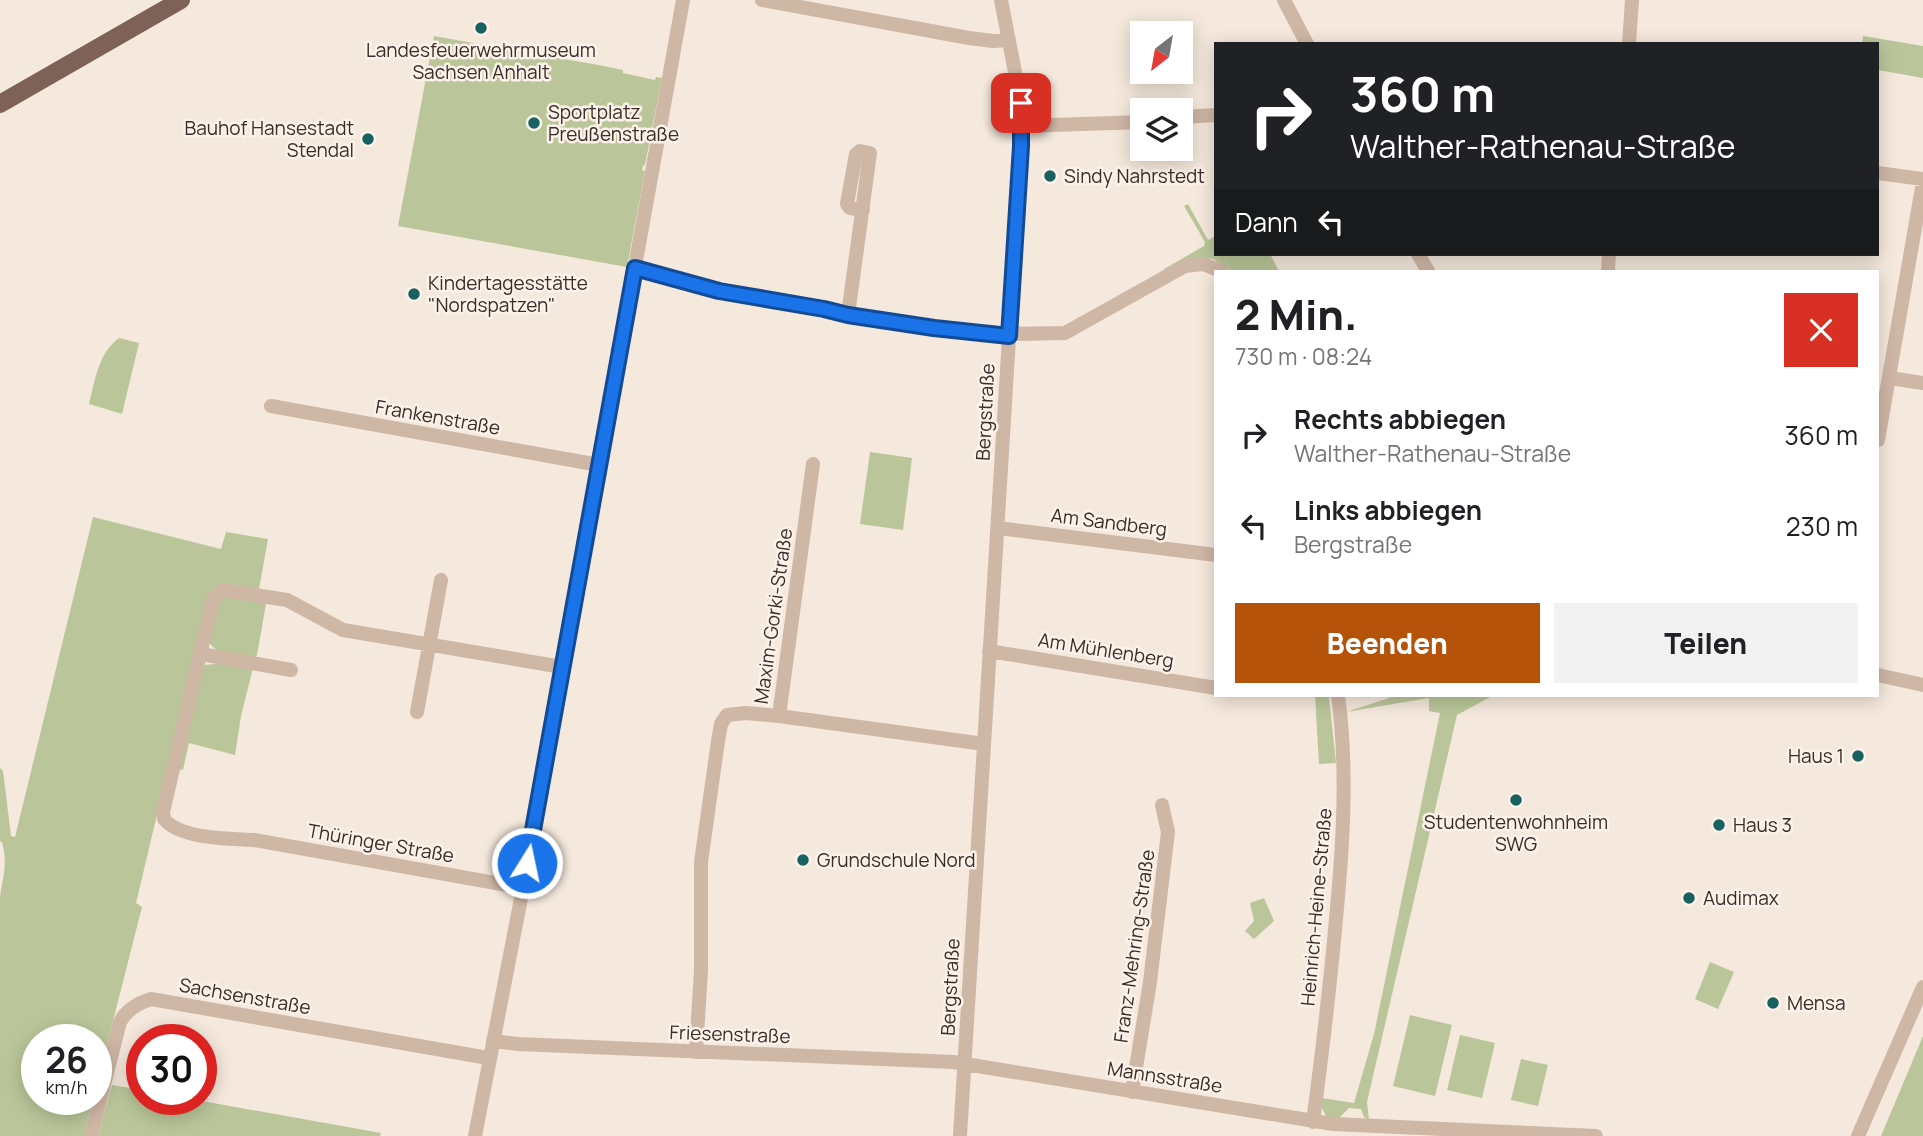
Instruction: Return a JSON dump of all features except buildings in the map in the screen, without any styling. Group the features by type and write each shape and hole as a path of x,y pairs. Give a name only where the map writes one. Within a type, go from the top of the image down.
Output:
{"main road":[{"path":"0,104 181,0"}],"street":[{"path":"475,1136 523,888 683,0"},
{"path":"762,0 969,38 1009,40"},
{"name":"Bergstraße","path":"960,1136 1022,126 1021,103 1001,0"},
{"path":"1284,0 1306,42"},
{"path":"1629,42 1632,0"},
{"path":"1193,116 1214,115"},
{"path":"1022,126 1130,122"},
{"path":"1879,173 1923,181 1886,370 1886,393 1879,434"},
{"path":"848,315 863,210"},
{"path":"635,268 719,291 848,315 934,328 1009,335 1065,333 1185,266 1203,264 1218,270"},
{"path":"1886,370 1923,383"},
{"name":"Frankenstraße","path":"271,406 599,465"},
{"name":"Maxim-Gorki-Straße","path":"696,1052 701,970 701,862 721,724 727,715 735,712 779,716 813,464"},
{"name":"Am Sandberg","path":"998,528 1214,555"},
{"path":"417,712 441,580"},
{"path":"291,670 201,654 214,599 222,590 287,600 342,630 562,667"},
{"name":"Am Mühlenberg","path":"989,651 1214,688"},
{"name":"Thüringer Straße","path":"201,654 163,812 164,819 177,829 232,841 254,840 523,888"},
{"path":"1879,675 1923,685"},
{"name":"Heinrich-Heine-Straße","path":"1313,1122 1327,1016 1343,838 1343,756 1338,697"},
{"path":"779,716 984,744"},
{"name":"Franz-Mehring-Straße","path":"1132,1092 1153,957 1168,832 1162,805"},
{"path":"1858,1136 1923,987"},
{"name":"Sachsenstraße","path":"91,1136 120,1022 124,1014 138,1003 151,999 488,1058"},
{"name":"Friesenstraße","path":"493,1041 965,1064"},
{"name":"Mannsstraße","path":"965,1064 1358,1131 1596,1136"}],"green space":[{"name":"Sportplatz Preußenstraße","path":"434,36 604,66 655,80 656,77 662,78 642,170 645,171 627,267 398,226"},
{"path":"1863,36 1923,46 1923,78 1879,70 1879,42 1862,42"},
{"path":"1188,204 1208,240 1214,237 1214,256 1271,256 1278,270 1230,270 1213,259 1201,258 1184,260 1165,271 1164,269 1204,246 1205,242 1184,206"},
{"path":"119,338 139,343 122,414 89,404 102,359"},
{"path":"870,452 912,458 903,530 860,524"},
{"path":"93,517 221,549 226,532 268,539 259,589 222,583 210,592 136,903 142,907 112,1025 21,1024 21,1115 89,1115 84,1136 0,1136 0,897 5,864 0,841 0,768 3,771 11,836 15,837"},
{"path":"223,596 264,600 266,604 257,655 254,658 217,651 209,643 219,601"},
{"path":"217,661 253,668 235,755 189,743 183,770 179,769 204,665 215,664"},
{"path":"1315,697 1329,697 1336,763 1319,764"},
{"path":"1392,697 1490,697 1457,715 1367,1102 1369,1120 1364,1117 1361,1109 1349,1108 1338,1119 1326,1116 1321,1106 1322,1098 1354,1103 1374,1034 1440,713 1429,711 1429,698 1346,712"},
{"path":"1264,898 1274,921 1254,939 1245,931 1254,921 1250,903"},
{"path":"1710,962 1734,972 1718,1009 1695,999"},
{"path":"1410,1015 1452,1025 1435,1096 1393,1086"},
{"path":"1460,1035 1495,1043 1482,1098 1447,1090"},
{"path":"1923,1036 1923,1136 1881,1136"},
{"path":"1521,1059 1548,1065 1538,1106 1511,1100"},
{"path":"112,1085 126,1087 126,1115 217,1115 217,1104 381,1133 380,1136 98,1136 104,1115 112,1115"}],"place":[{"name":"Landesfeuerwehrmuseum Sachsen Anhalt","path":"481,28"},
{"name":"Sportplatz Preußenstraße","path":"534,123"},
{"name":"Bauhof Hansestadt Stendal","path":"368,139"},
{"name":"Sindy Nahrstedt","path":"1050,176"},
{"name":"Kindertagesstätte \"Nordspatzen\"","path":"414,294"},
{"name":"Haus 1","path":"1858,756"},
{"name":"Studentenwohnheim SWG","path":"1516,800"},
{"name":"Haus 3","path":"1719,825"},
{"name":"Grundschule Nord","path":"803,860"},
{"name":"Audimax","path":"1689,898"},
{"name":"Mensa","path":"1773,1003"}],"route":[{"path":"527,863 635,268 754,298 934,328 1009,336 1021,146 1021,103"}]}
